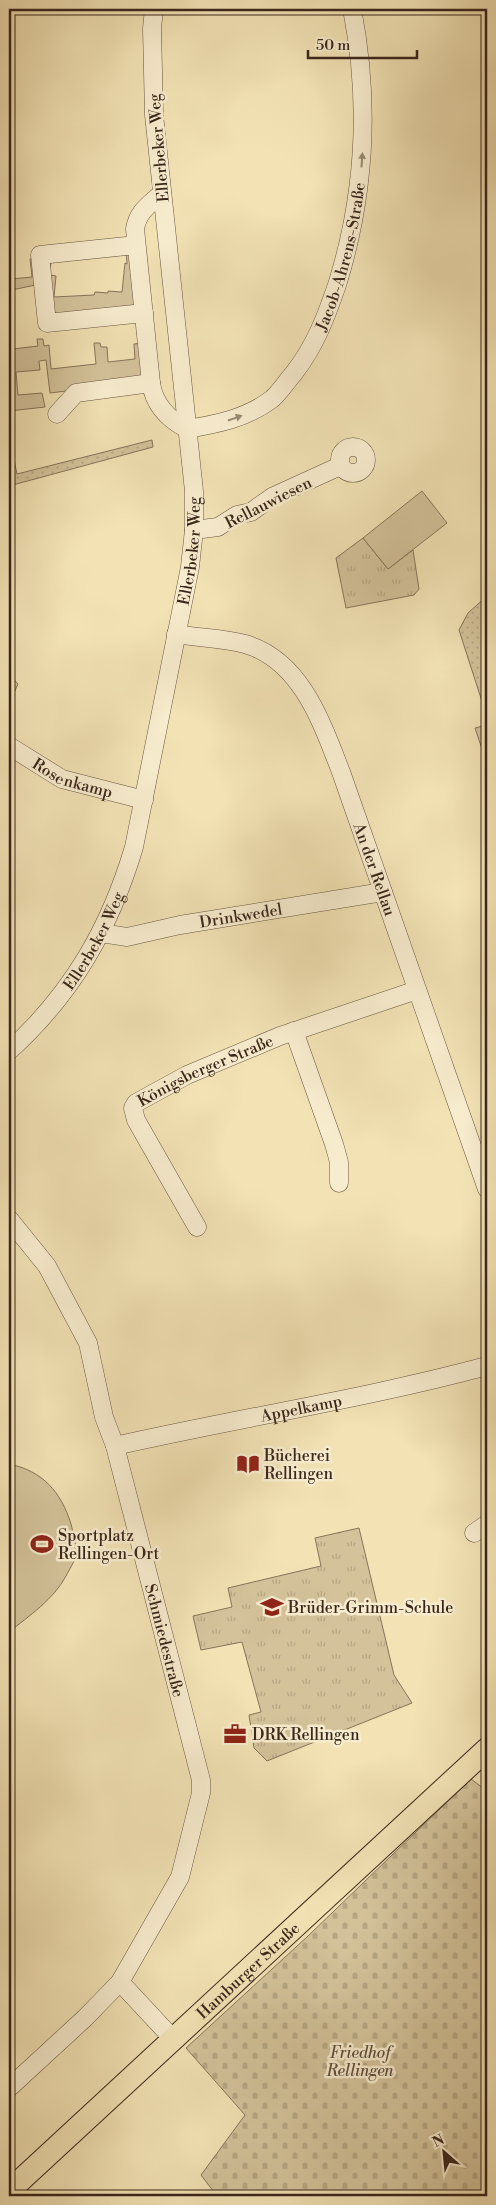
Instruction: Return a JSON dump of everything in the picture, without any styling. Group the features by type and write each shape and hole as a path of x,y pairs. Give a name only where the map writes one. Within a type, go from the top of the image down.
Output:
{"main road":[{"name":"Hamburger Straße","path":"9,2191 487,1749"}],"street":[{"name":"Ellerbeker Weg","path":"9,1051 61,996 101,933 122,888 144,800 190,567 194,530 194,490 152,91 152,28 154,9"},
{"name":"Jacob-Ahrens-Straße","path":"188,429 237,419 274,398 304,360 328,313 351,232 361,168 363,138 361,78 359,49 352,9"},
{"path":"162,194 142,210 137,218 136,245 151,383 156,401 166,415 188,429"},
{"path":"136,245 40,256 47,323 144,313"},
{"path":"57,414 76,393 151,383"},
{"name":"Rellauwiesen","path":"194,530 218,527 238,514 251,512 272,497 340,466"},
{"name":"An der Rellau","path":"176,634 244,644 264,652 281,663 300,685 329,742 487,1189"},
{"name":"Rosenkamp","path":"9,746 62,779 144,800"},
{"name":"Drinkwedel","path":"101,933 127,937 180,925 383,892"},
{"name":"Königsberger Straße","path":"197,1228 136,1120 133,1108 136,1103 187,1075 294,1031 417,990"},
{"name":"Königsberger Straße","path":"294,1031 334,1144 339,1162 339,1184"},
{"name":"Schmiedestraße","path":"9,1220 47,1266 88,1343 104,1417 114,1446 201,1780 201,1793 180,1877 120,1982 85,2018 9,2088"},
{"name":"Appelkamp","path":"114,1446 381,1392 487,1366"},
{"path":"120,1982 173,2039"}],"green space":[{"path":"126,250 131,253 135,309 51,318 46,262 51,260 50,275 56,276 54,297 94,295 95,292 108,293 108,291 122,292 125,263 127,264"},
{"path":"37,258 40,284 12,290 14,309 9,310 9,262 11,279 32,277 30,259"},
{"path":"9,323 13,349 38,346 37,339 43,339 44,346 49,345 51,369 96,364 94,343 100,343 101,347 107,347 108,362 135,359 134,344 143,343 145,374 139,382 50,393 46,360 39,361 40,370 16,372 18,395 42,393 45,407 9,411"},
{"path":"9,435 17,474 152,440 153,447 9,486"},
{"path":"422,491 447,523 388,569 363,538"},
{"path":"363,538 388,569 413,550 419,589 414,595 346,608 336,558"},
{"path":"487,596 487,717 459,630 468,613"},
{"path":"9,674 18,684 9,704"},
{"path":"487,725 487,764 475,728"},
{"name":"Sportplatz Rellingen-Ort","path":"9,1464 32,1472 56,1493 71,1524 76,1551 72,1565 55,1592 41,1607 9,1632"},
{"path":"359,1528 394,1675 412,1703 267,1761 254,1748 249,1715 261,1712 242,1642 201,1650 193,1616 232,1607 228,1588 321,1566 315,1538"},
{"name":"Friedhof Rellingen","path":"471,1779 487,1791 487,2196 217,2196 201,2175 245,2115 186,2048 308,1936"}],"place":[{"name":"Bücherei Rellingen","path":"248,1464"},
{"name":"Sportplatz Rellingen-Ort","path":"42,1544"},
{"name":"Brüder-Grimm-Schule","path":"272,1607"},
{"name":"DRK Rellingen","path":"235,1734"}]}
